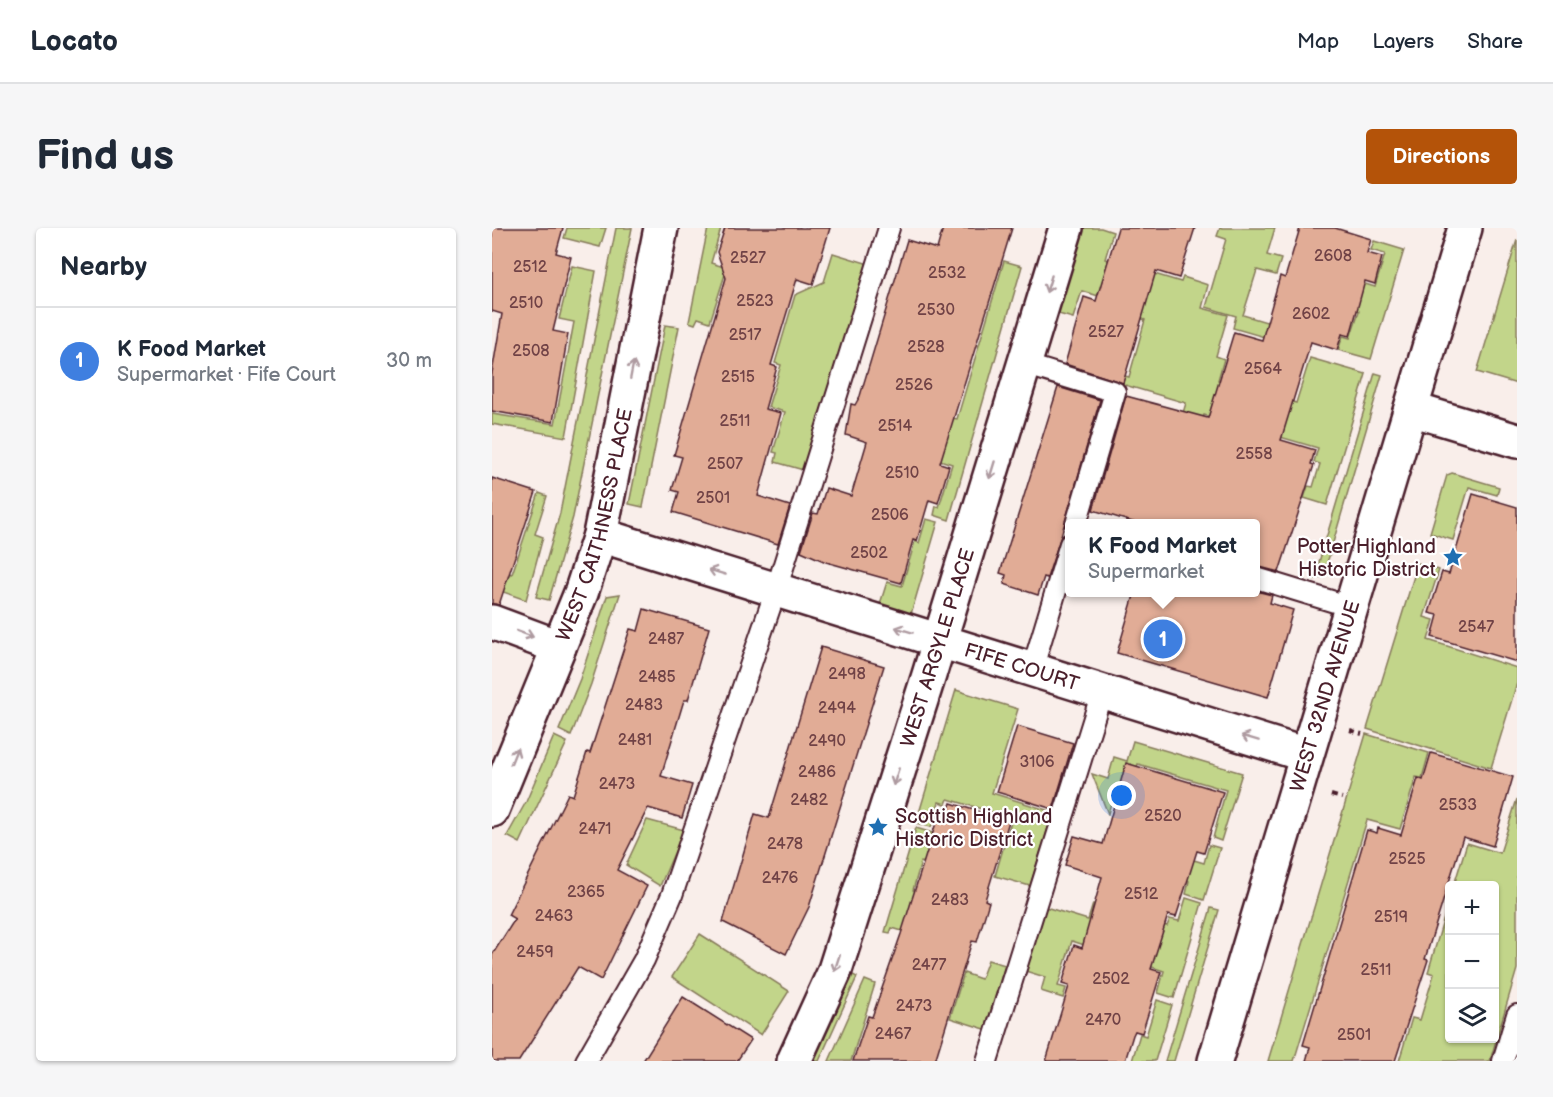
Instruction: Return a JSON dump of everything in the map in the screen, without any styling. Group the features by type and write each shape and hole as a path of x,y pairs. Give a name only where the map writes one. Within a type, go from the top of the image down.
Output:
{"street":[{"name":"WEST CAITHNESS PLACE","path":"492,810 581,593 600,536 661,228"},
{"name":"WEST ARGYLE PLACE","path":"794,1061 834,973 1066,228"},
{"name":"WEST 32ND AVENUE","path":"1215,1061 1465,228"},
{"path":"1411,409 1517,441"},
{"name":"FIFE COURT","path":"600,536 1306,755"},
{"path":"492,622 559,647"}],"lane":[{"path":"586,1061 644,960 660,926 776,590 889,228"},
{"path":"1024,364 1116,392 1078,519"},
{"path":"1032,670 1065,561"},
{"path":"1260,579 1351,608"},
{"path":"987,1061 1102,692"},
{"path":"1503,1061 1517,1015"}],"green space":[{"path":"567,228 606,228 600,247 564,238"},
{"path":"616,228 632,228 573,517 549,600 536,597 560,513"},
{"path":"708,228 721,228 711,263 727,268 710,322 698,318 695,324 689,322"},
{"path":"1080,228 1101,228 1113,232 1105,259 1181,282 1183,277 1208,285 1202,308 1228,315 1216,356 1224,359 1218,380 1296,403 1310,358 1366,374 1327,505 1304,498 1308,486 1313,487 1320,464 1314,462 1318,448 1204,415 1192,455 1172,449 1186,403 1118,383 1121,375 1129,377 1145,320 1136,316 1138,308 1082,291 1073,318 1055,313"},
{"path":"1220,228 1275,228 1267,255 1281,259 1276,275 1257,270 1243,315 1290,329 1285,343 1233,328 1236,316 1206,307 1226,239 1217,236"},
{"path":"1517,240 1517,384 1477,372"},
{"path":"1374,241 1404,250 1371,359 1338,350 1343,336 1350,338 1359,311 1352,309 1330,273 1375,287 1385,254 1371,250"},
{"path":"833,253 869,264 807,471 775,462 777,453 773,452 785,412 768,407 781,365 775,363 795,295 824,282"},
{"path":"1004,261 1022,266 949,520 934,515 936,506 939,507 952,464 940,460 952,418 957,419"},
{"path":"572,266 596,271 566,437 492,424 492,414 555,424 574,322 559,319"},
{"path":"665,325 679,327 643,507 629,504"},
{"path":"1375,373 1382,375 1323,577 1314,579"},
{"path":"1452,473 1499,487 1497,495 1469,487 1453,540 1430,533 1447,475"},
{"path":"539,493 547,496 535,534 543,537 526,600 492,588 492,568 512,574"},
{"path":"926,519 938,522 911,614 880,604 887,582 902,586 915,541 919,543"},
{"path":"1418,563 1439,570 1424,617 1434,620 1428,640 1517,668 1517,683 1491,768 1367,729"},
{"path":"620,594 591,684 571,736 559,730 580,679 607,596"},
{"path":"956,690 1018,709 992,793 1053,812 1030,886 995,876 1012,818 948,799 946,804 939,802 931,827 916,823"},
{"path":"1366,734 1429,753 1422,778 1416,777 1400,829 1367,820 1294,1061 1268,1061"},
{"path":"554,736 567,742 520,843 507,836 526,802"},
{"path":"1133,741 1242,773 1221,841 1213,838 1226,790 1138,764 1127,800 1113,796 1108,814 1092,774 1108,779 1114,757 1127,761"},
{"path":"1517,799 1517,969 1499,1030 1499,881 1455,881 1467,843 1500,853"},
{"path":"647,820 684,830 660,886 626,865"},
{"path":"916,828 936,834 928,863 921,862 913,890 920,892 909,933 892,928 890,933 885,932"},
{"path":"1131,841 1204,863 1209,845 1220,848 1204,900 1186,894 1189,881 1182,879"},
{"path":"1186,898 1202,903 1174,998 1158,993 1164,971 1072,941 1058,986 1066,988 1063,998 1041,991 1045,977 1022,970 1042,906 1088,920 1093,904 1167,926 1170,919 1179,921"},
{"path":"1211,908 1219,910 1174,1061 1165,1061"},
{"path":"1445,915 1445,1043 1495,1043 1490,1061 1399,1061 1412,1018 1420,1020 1434,974 1428,972"},
{"path":"700,934 789,991 761,1035 672,977"},
{"path":"988,960 1005,965 985,1029 950,1018 964,973 981,979"},
{"path":"851,974 857,977 819,1061 811,1061"},
{"path":"865,980 875,984 851,1061 829,1061"},
{"path":"1157,1000 1172,1005 1155,1061 1132,1061 1140,1034 1146,1036"}],"building":[{"path":"492,228 563,228 556,253 571,257 553,331 568,334 553,422 492,411 492,373 502,314 492,311"},
{"path":"725,228 830,228 813,284 797,279 771,365 777,367 765,409 781,413 758,496 790,506 778,544 673,512 679,492 672,490 682,457 674,455 726,278 717,252"},
{"path":"943,228 1012,228 940,463 949,466 938,503 929,500 917,541 913,540 901,583 826,562 801,551 813,513 818,514 826,488 851,496 867,442 846,435 851,404 855,405 860,396 907,240 937,249"},
{"path":"1118,228 1195,228 1179,278 1156,271 1123,383 1065,364 1084,297 1096,301"},
{"path":"1300,228 1335,228 1371,239 1367,253 1382,257 1375,284 1365,281 1350,336 1342,334 1337,350 1311,342 1281,440 1315,450 1311,464 1314,465 1279,572 1260,567 1260,519 1123,519 1093,510 1126,396 1208,418 1234,332 1262,340 1280,276 1285,278"},
{"path":"1058,387 1100,400 1061,536 1047,578 1044,577 1038,595 1004,584 1006,575 1000,573"},
{"path":"492,478 536,492 499,605 492,604"},
{"path":"1473,494 1517,507 1517,662 1432,637 1438,615 1429,613 1442,572 1449,574"},
{"path":"1260,592 1272,595 1270,603 1293,610 1268,697 1117,653 1134,597 1260,597"},
{"path":"644,609 709,628 688,700 684,700 661,776 692,785 682,818 648,808 617,870 647,886 601,980 578,967 519,1061 492,1061 492,955 515,919 508,915 568,794 573,796 587,752 590,753 630,629 638,631"},
{"path":"821,647 884,666 809,907 786,954 723,922 755,814 769,818"},
{"path":"1017,726 1073,743 1053,809 997,792"},
{"path":"1431,753 1513,777 1493,846 1463,837 1449,881 1445,881 1445,895 1425,959 1428,960 1395,1061 1306,1061 1310,1047 1303,1045 1367,830 1377,833 1378,828 1401,835 1418,778 1423,780"},
{"path":"1126,763 1223,792 1204,853 1197,851 1176,917 1168,915 1151,969 1161,972 1142,1033 1135,1031 1125,1061 1046,1061 1069,986 1062,984 1074,945 1082,948 1102,877 1065,865 1074,836 1103,844"},
{"path":"951,803 1009,821 985,900 989,902 977,942 972,941 935,1061 853,1061 868,1016 872,1017 901,934 941,807 949,809"},
{"path":"683,997 751,1040 737,1061 643,1061"}],"place":[{"name":"Potter Highland Historic District","path":"1453,557"},
{"name":"K Food Market","path":"1163,639"},
{"name":"Scottish Highland Historic District","path":"878,827"}]}
